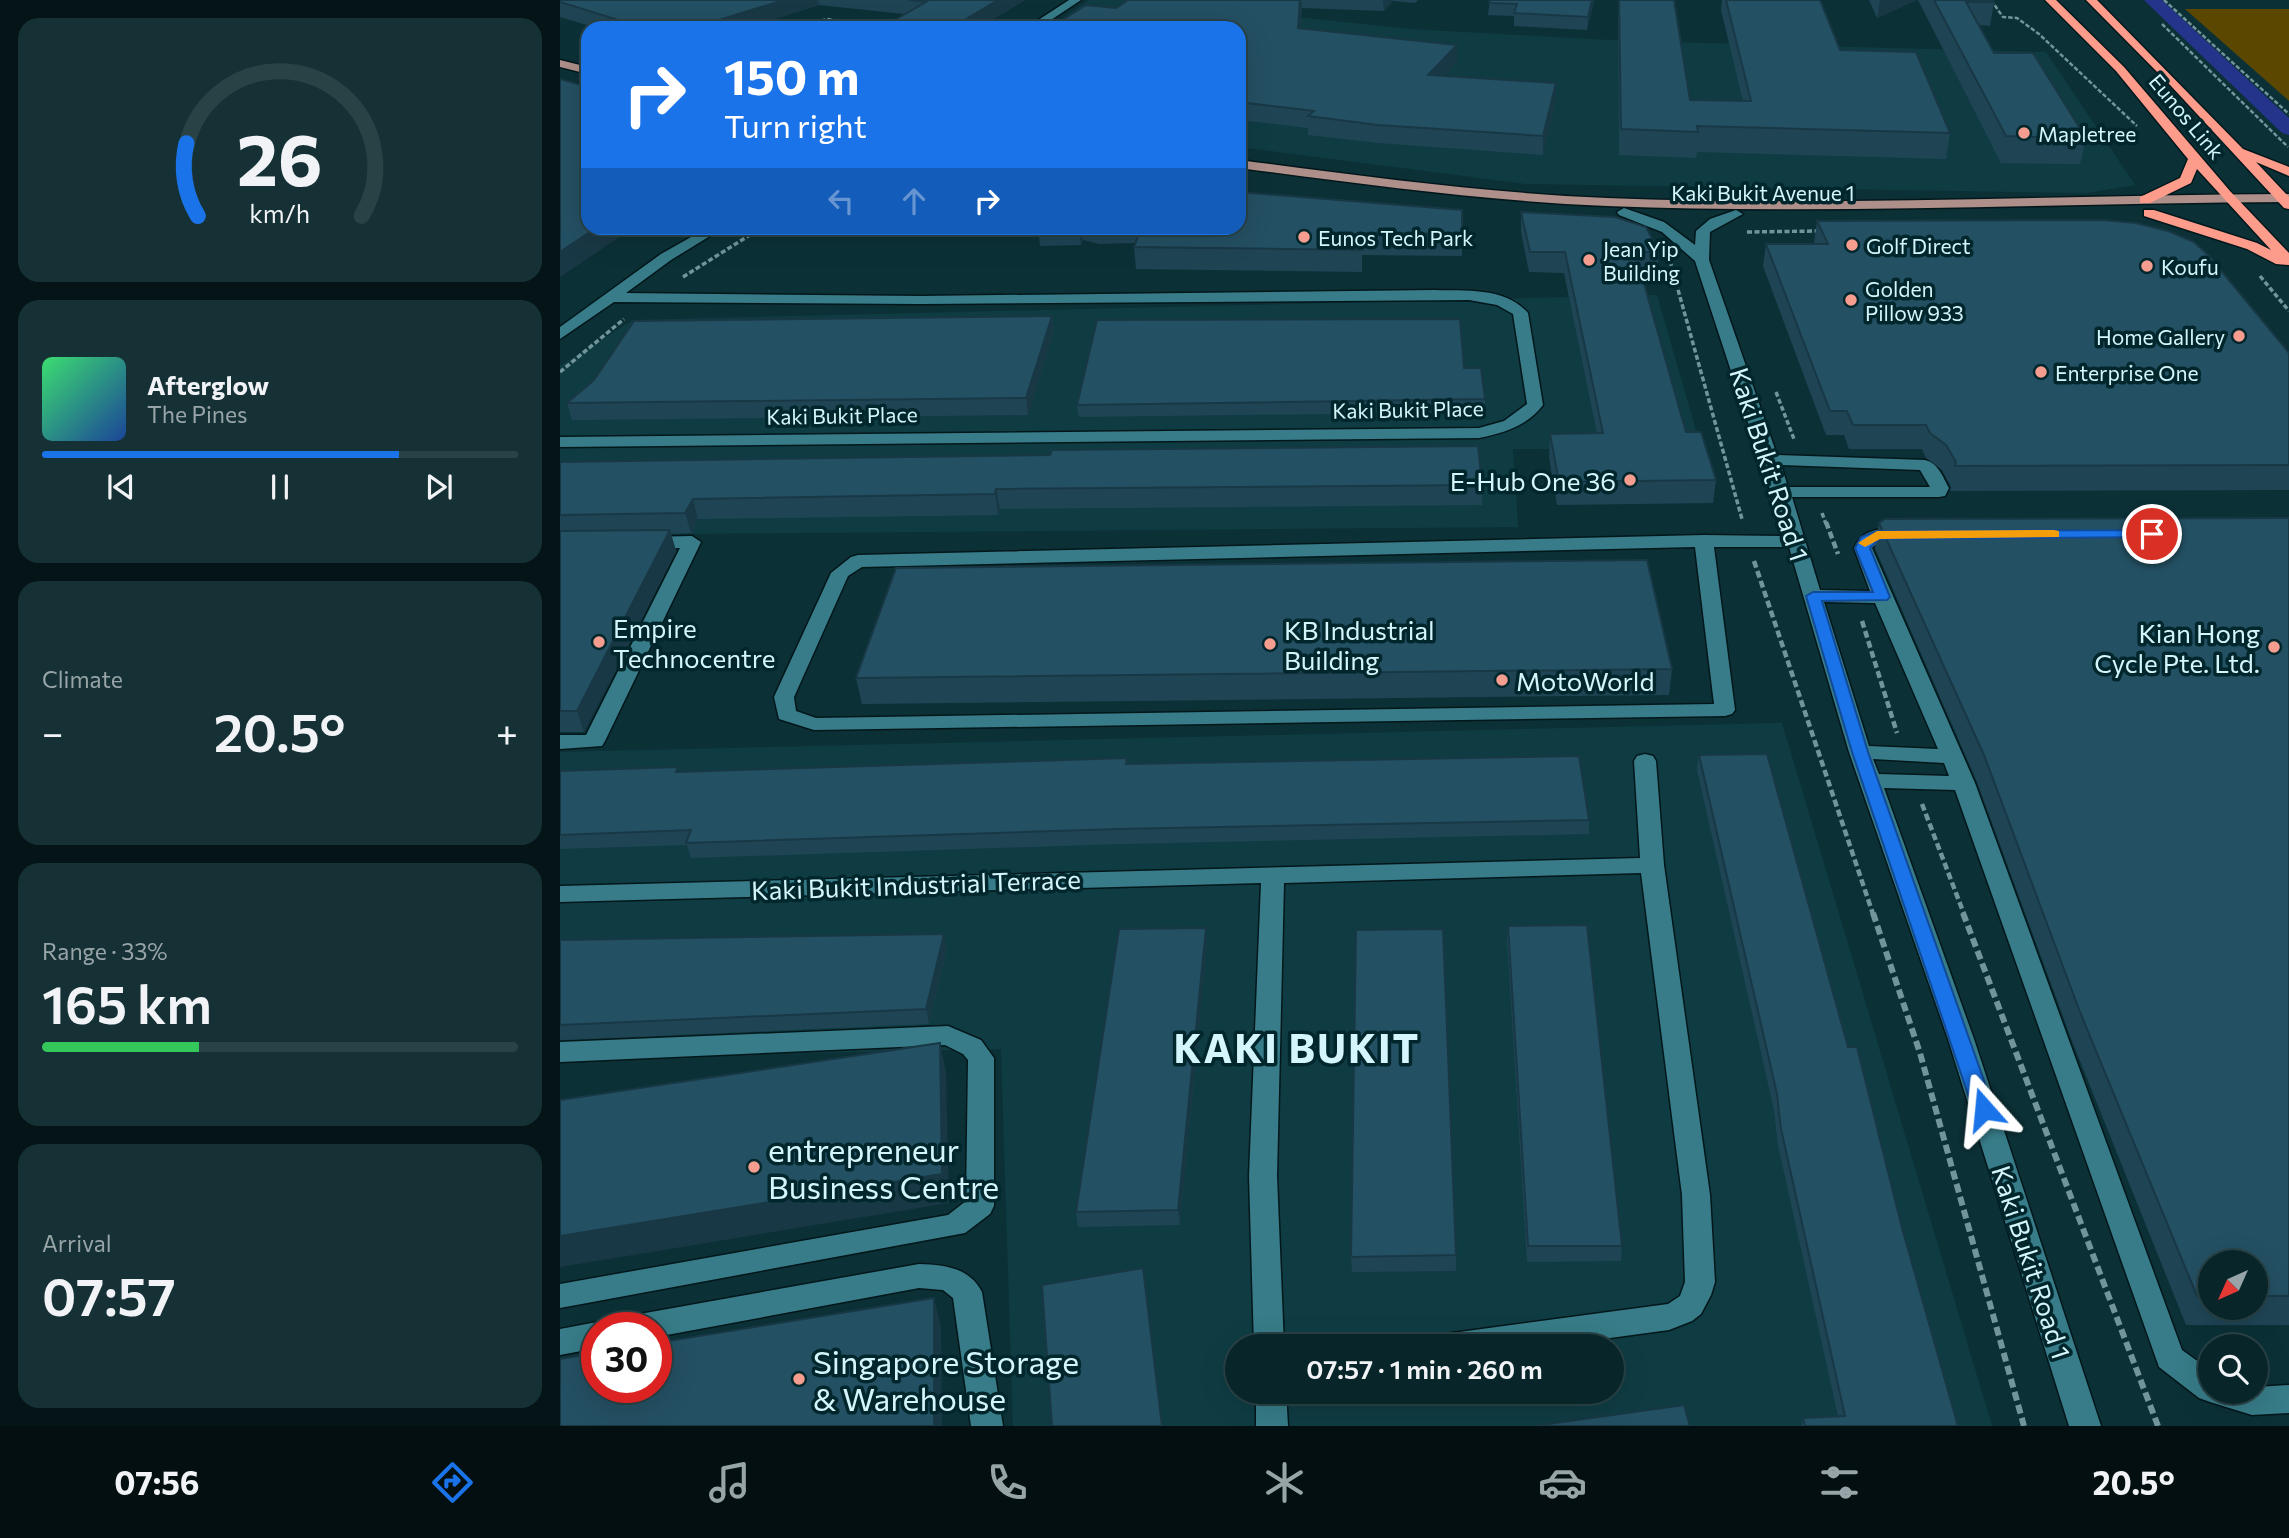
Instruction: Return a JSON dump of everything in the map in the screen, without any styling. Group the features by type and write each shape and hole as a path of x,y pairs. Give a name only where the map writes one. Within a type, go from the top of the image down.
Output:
{"highway":[{"name":"Eunos Link","path":"2050,0 2120,69 2230,199 2289,263"},
{"name":"Eunos Link","path":"2091,0 2287,200"},
{"path":"2237,149 2289,172"},
{"path":"2147,207 2186,180 2195,158"},
{"path":"2147,207 2252,246 2289,263"}],"main road":[{"path":"560,62 581,69"},
{"name":"Kaki Bukit Avenue 1","path":"1246,165 1418,186 1604,202 2147,207 2201,213"},
{"name":"Kaki Bukit Avenue 1","path":"1246,177 1493,205 1624,212 1736,214 2147,207 2230,199 2287,200"},
{"path":"2224,213 2289,212"}],"street":[{"path":"1042,21 1076,0"},
{"name":"Kaki Bukit Road 1","path":"1624,212 1662,224 1673,231 1702,260"},
{"name":"Kaki Bukit Road 1","path":"1736,214 1715,222 1703,231 1702,260 1781,492 1860,752 1961,1039 2085,1426"},
{"path":"560,334 666,257 704,235"},
{"name":"Kaki Bukit Place","path":"560,442 1479,433 1513,424 1535,405 1520,313 1505,302 1484,298 1435,294 921,300 609,298"},
{"path":"1770,460 1868,460 1924,465 1940,488 1939,492 1781,492"},
{"path":"1918,535 1877,535 1866,540 1863,548 1964,783 2170,1358 2198,1379"},
{"path":"1704,541 1726,709 814,724 786,715 784,697 840,573 858,561 1704,541 1795,542"},
{"path":"560,742 594,741 692,542 626,543"},
{"path":"1813,596 1882,597"},
{"path":"1860,752 1953,757"},
{"path":"1542,1334 1669,1317 1682,1313 1698,1294 1700,1282 1696,1195 1652,865 1645,761"},
{"path":"1871,780 1964,783"},
{"name":"Kaki Bukit Industrial Terrace","path":"560,894 1652,865"},
{"path":"1269,1334 1263,1176 1273,874"},
{"path":"560,1052 948,1035 972,1047 981,1058 981,1085 980,1206 955,1225 560,1296"},
{"path":"672,1321 919,1276 949,1278 967,1292 987,1426"},
{"path":"560,1342 581,1338"},
{"path":"2268,1400 2289,1399"},
{"path":"1271,1404 1272,1426"}],"path":[{"path":"1991,0 2003,17 2017,18 2039,34 2143,132"},
{"path":"2164,0 2289,111"},
{"path":"820,21 842,21"},
{"path":"2162,24 2289,148"},
{"path":"1667,251 1748,542 1920,1053 2024,1426"},
{"path":"1772,382 1802,460"},
{"path":"1813,492 1855,596 1903,753"},
{"path":"1914,783 2158,1426"}],"shaded area":[{"path":"1089,0 1137,0 1410,29 1628,41 2046,52 2135,185 2086,193 1526,184 1246,148 1246,21 1058,21"},
{"path":"2185,9 2289,9 2289,101"},
{"path":"1657,295 1701,448 1513,449 1518,527 560,535 560,366 633,320"},
{"path":"1782,723 1992,1426 1013,1426 1001,1049 560,1058 560,752"}],"building":[{"path":"784,0 716,21 621,21 560,2"},
{"path":"909,0 998,0 963,21 893,21 926,2"},
{"path":"1128,0 1300,0 1298,28 1457,45 1428,75 1556,83 1543,136 1378,125 1308,116 1314,111 1246,103 1246,21 1061,21 1086,5 1116,8"},
{"path":"1490,0 1592,0 1588,17 1514,13 1517,4 1489,3"},
{"path":"1619,0 1674,0 1690,100 1751,101 1726,0 1820,0 1840,50 1916,52 1950,133 1697,126 1698,132 1621,129"},
{"path":"1934,0 1993,0 1994,2 1966,2 1994,53 2033,53 2086,138 2006,136"},
{"path":"560,79 581,85 581,235 586,235 560,252"},
{"path":"1246,193 1462,210 1462,234 1361,233 1362,250 1134,247 1138,235 1246,235"},
{"path":"1521,212 1615,217 1646,227 1659,252 1635,252 1686,432 1701,432 1716,480 1559,482 1550,434 1603,433 1565,252 1530,252"},
{"name":"Enterprise One","path":"2102,220 2136,223 2168,231 2194,242 2209,256 2289,353 2289,465 1955,466 1956,462 1946,445 1930,433 1926,425 1853,425 1847,411 1830,411 1766,244 1828,244 1817,221"},
{"path":"1052,316 1026,398 567,403 594,380 634,321"},
{"path":"1460,319 1464,368 1481,368 1485,399 1077,405 1097,320"},
{"path":"1478,446 1482,485 996,489 995,494 693,499 685,513 560,515 560,462 1050,455 1052,450"},
{"path":"2289,518 2289,1296 2268,1296 2268,1250 2198,1250 2197,1296 2080,1012 1984,755 1879,523 1885,519"},
{"name":"Empire Technocentre","path":"670,530 577,711 560,711 560,531"},
{"name":"KB Industrial Building","path":"1647,560 1672,669 856,678 896,568"},
{"path":"1767,754 1848,1047 1857,1047 1902,1228 1958,1426 1805,1426 1803,1418 1845,1416 1781,1129 1777,1094 1699,755"},
{"path":"1579,756 1589,820 1119,829 686,843 691,830 560,835 560,771 678,767 676,772 1127,758 1126,764"},
{"path":"1587,925 1622,1246 1528,1246 1508,926"},
{"path":"1206,928 1178,1210 1076,1212 1119,929"},
{"path":"1443,929 1456,1255 1351,1257 1356,930"},
{"path":"944,934 926,1009 560,1025 560,940"},
{"name":"entrepreneur Business Centre","path":"940,1043 942,1174 560,1236 560,1100"},
{"path":"1143,1268 1162,1426 1052,1426 1042,1285"},
{"name":"Singapore Storage & Warehouse","path":"934,1298 934,1426 560,1426 560,1359 581,1356 581,1403 672,1403 672,1340"},
{"path":"1684,1405 1690,1426 1534,1426"}],"waterway":[{"path":"2152,0 2289,129"}],"slow traffic":[{"path":"1865,543 1877,535 2054,534"}],"place":[{"name":"Mapletree","path":"2024,133"},
{"name":"Eunos Tech Park","path":"1304,237"},
{"name":"Golf Direct","path":"1852,245"},
{"name":"Jean Yip Building","path":"1589,260"},
{"name":"Koufu","path":"2147,266"},
{"name":"Golden Pillow 933","path":"1851,300"},
{"name":"Home Gallery","path":"2239,336"},
{"name":"Enterprise One","path":"2041,372"},
{"name":"E-Hub One 36","path":"1630,480"},
{"name":"Empire Technocentre","path":"599,642"},
{"name":"KB Industrial Building","path":"1270,644"},
{"name":"Kian Hong Cycle Pte. Ltd.","path":"2274,647"},
{"name":"MotoWorld","path":"1502,680"},
{"name":"entrepreneur Business Centre","path":"754,1167"},
{"name":"Singapore Storage & Warehouse","path":"799,1379"}],"district":[{"name":"KAKI BUKIT","path":"1297,1046"}],"route":[{"path":"1984,1109 1860,752 1813,596 1882,597 1863,548 1866,540 1877,535 2152,534"}]}
